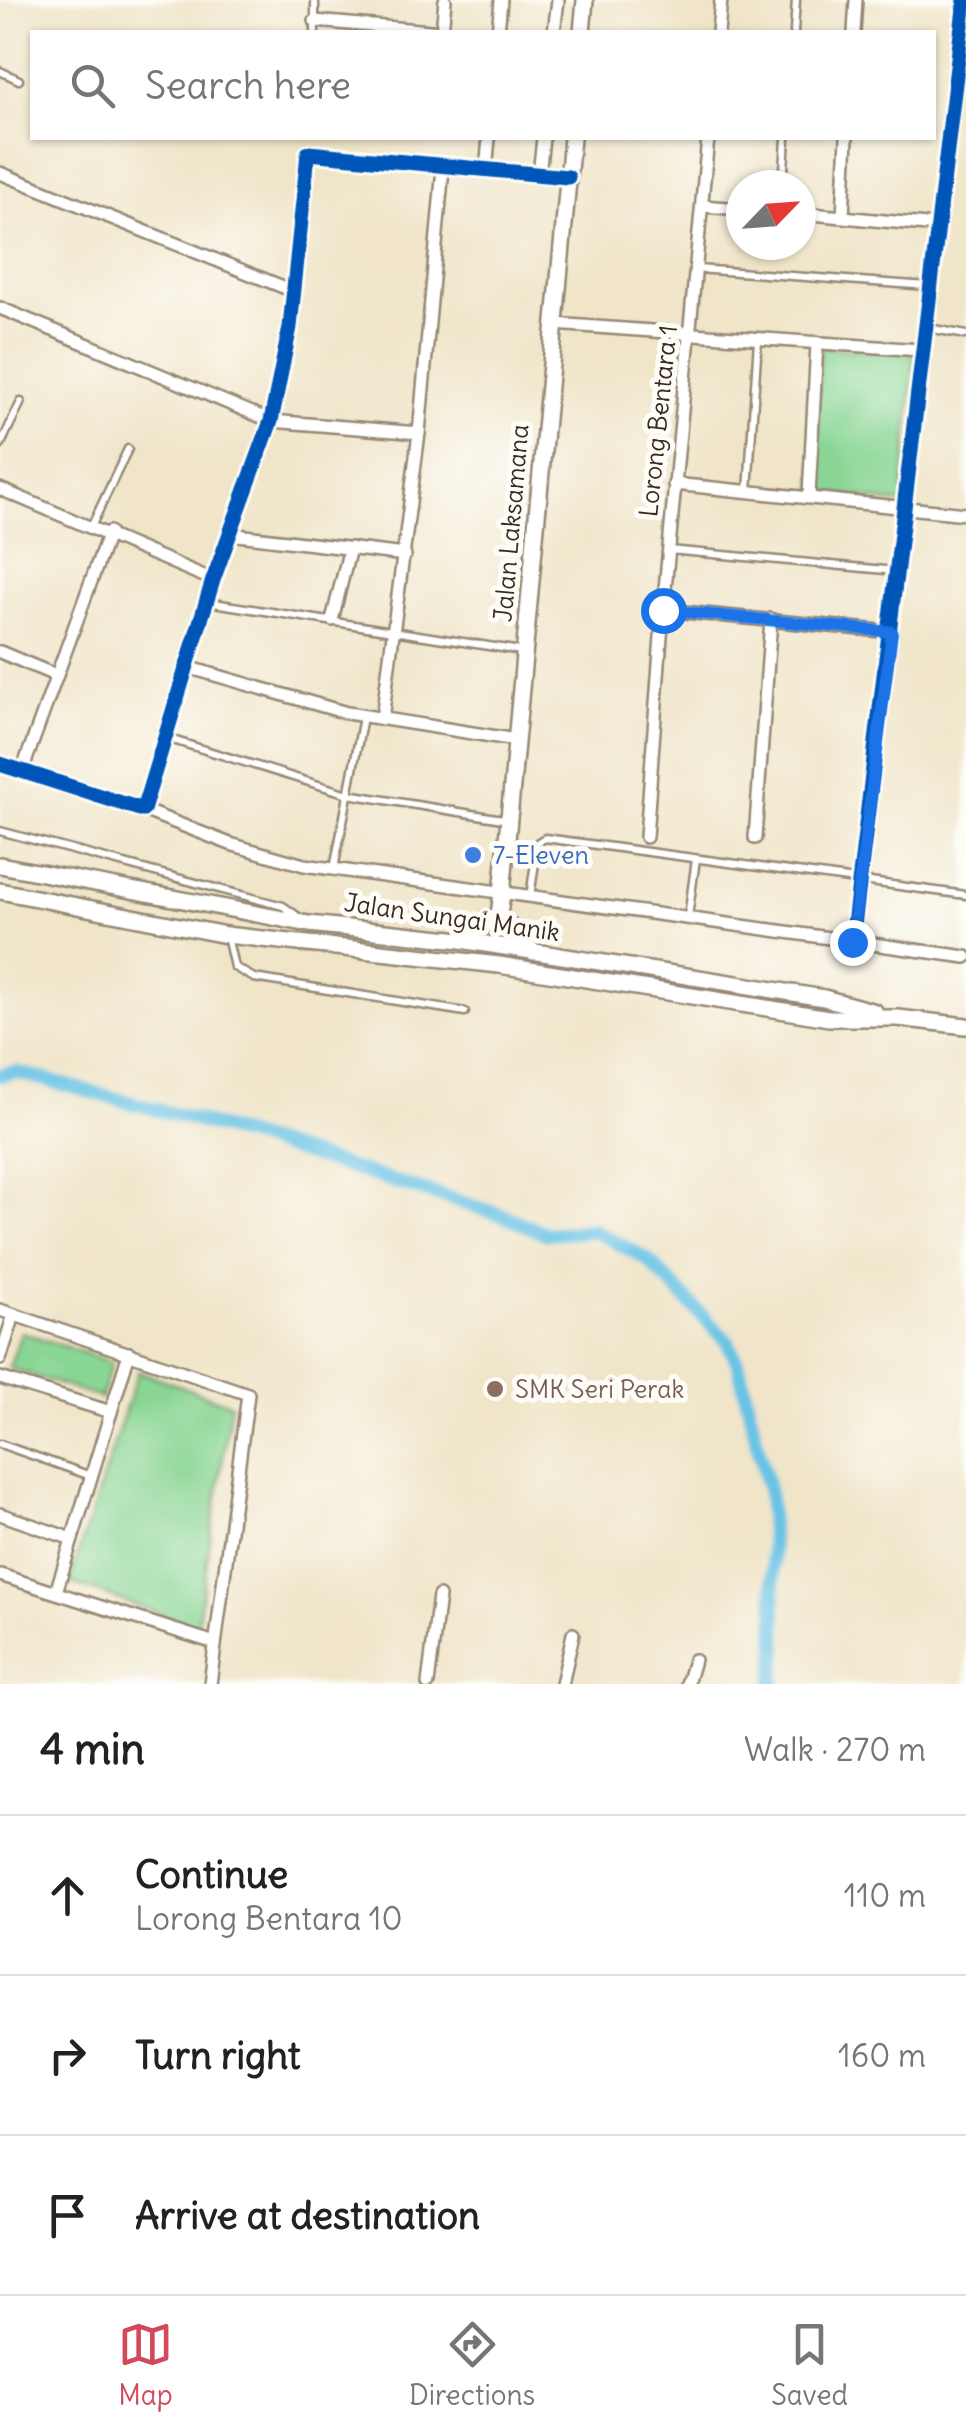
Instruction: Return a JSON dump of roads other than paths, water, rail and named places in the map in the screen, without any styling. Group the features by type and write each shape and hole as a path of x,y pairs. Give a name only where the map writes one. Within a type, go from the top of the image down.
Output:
{"main road":[{"path":"582,30 585,0"},
{"name":"Jalan Laksamana","path":"499,914 572,140"},
{"name":"Jalan Sungai Manik","path":"0,865 309,924 461,940 824,998 898,1018"},
{"name":"Jalan Sungai Manik","path":"0,891 226,935 499,965 830,1018 898,1018 966,1026"},
{"path":"461,940 499,914 534,953"}],"street":[{"path":"442,30 445,0"},
{"path":"498,30 501,0"},
{"path":"554,30 558,0"},
{"path":"718,30 721,0"},
{"path":"854,30 856,0"},
{"path":"852,942 892,632 922,326 965,0"},
{"path":"315,27 391,30"},
{"path":"486,171 489,140"},
{"path":"539,175 543,140"},
{"name":"Lorong Bentara 1","path":"646,837 668,550 708,140"},
{"path":"842,216 848,140"},
{"path":"143,810 162,736 213,580 271,422 286,352 308,153 568,177"},
{"path":"382,719 419,433 443,168"},
{"path":"0,173 293,291"},
{"path":"702,206 726,207"},
{"path":"816,214 937,226"},
{"path":"0,308 271,422 419,433"},
{"path":"554,324 920,350"},
{"path":"809,496 816,343"},
{"path":"674,484 966,514"},
{"path":"0,489 109,532 213,580"},
{"path":"22,771 109,532"},
{"path":"229,534 405,556"},
{"path":"332,620 350,548"},
{"path":"663,610 892,632"},
{"path":"754,838 770,619"},
{"path":"0,652 55,675"},
{"path":"187,667 364,716 516,740"},
{"path":"0,764 143,810 276,859 966,957"},
{"path":"0,1310 248,1394 210,1684"},
{"path":"0,1359 14,1315"},
{"path":"56,1592 129,1353"},
{"path":"0,1378 111,1412"},
{"path":"0,1514 72,1538"},
{"path":"0,1575 214,1643"},
{"path":"428,1684 438,1596"},
{"path":"562,1684 572,1634"},
{"path":"687,1684 694,1660"}],"lane":[{"path":"315,27 316,0"},
{"path":"794,30 796,0"},
{"path":"0,71 19,80"},
{"path":"308,140 308,153"},
{"path":"783,170 786,140"},
{"path":"696,269 928,286"},
{"path":"922,326 966,335"},
{"path":"748,490 758,338"},
{"path":"0,446 21,402"},
{"path":"92,525 128,449"},
{"path":"668,550 898,571"},
{"path":"206,602 524,651"},
{"path":"334,869 364,716"},
{"path":"162,736 348,794 509,820"},
{"path":"0,831 283,906 309,924"},
{"path":"530,898 541,839 966,895"},
{"path":"687,919 696,859"},
{"path":"226,935 234,967 254,978 465,1012"},
{"path":"0,1444 92,1476"}],"waterway":[{"path":"0,1075 16,1072 188,1118 502,1215 547,1234 593,1230 647,1259 728,1342 739,1366 769,1493 777,1649 773,1684"}],"place":[{"name":"7-Eleven","path":"473,855"},
{"name":"SMK Seri Perak","path":"495,1389"}]}
